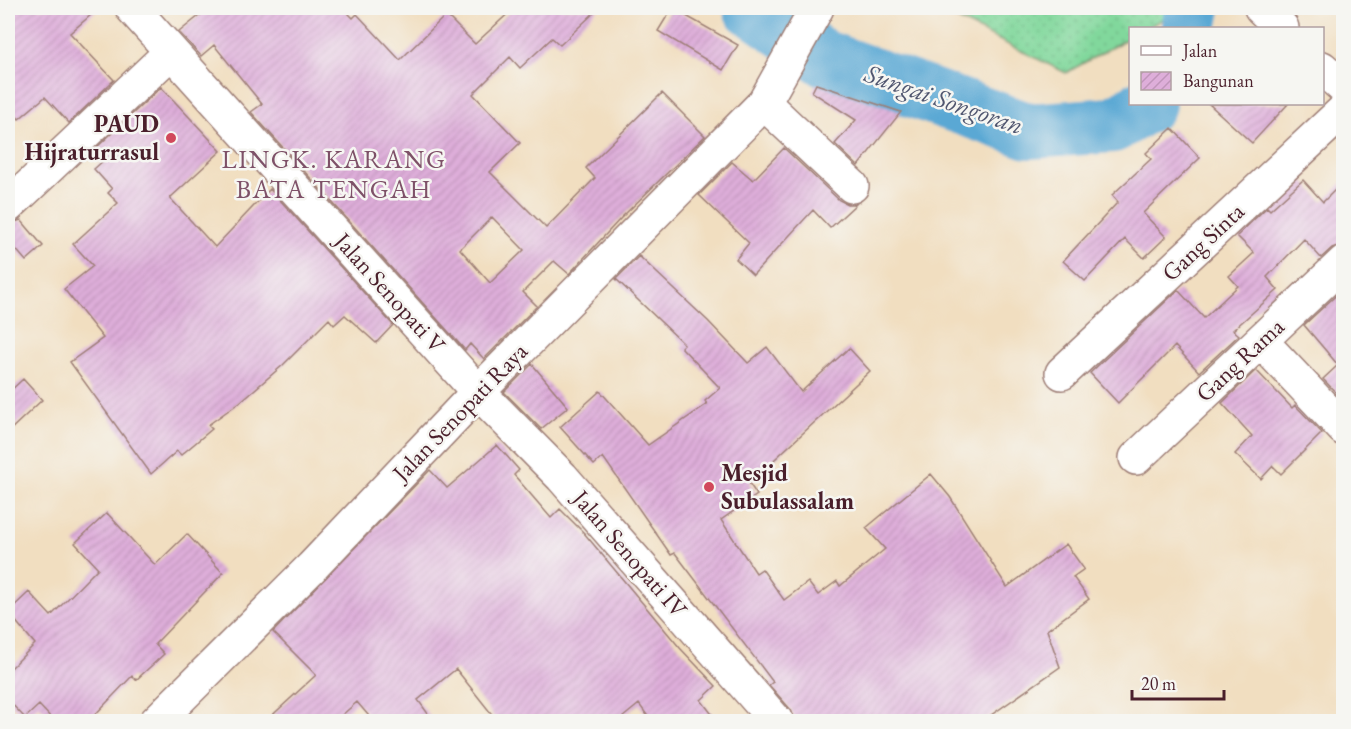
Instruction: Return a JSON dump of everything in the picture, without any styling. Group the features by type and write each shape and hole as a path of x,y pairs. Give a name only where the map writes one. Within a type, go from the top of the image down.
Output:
{"street":[{"name":"Jalan Senopati V","path":"132,8 478,392"},
{"path":"1261,8 1281,27"},
{"name":"Jalan Senopati Raya","path":"156,722 312,567 478,392 772,91 812,13"},
{"path":"8,206 171,52"},
{"path":"1324,69 1344,88"},
{"path":"772,91 852,186"},
{"name":"Gang Sinta","path":"1062,373 1344,110"},
{"name":"Gang Rama","path":"1136,458 1344,262"},
{"path":"1261,341 1344,429"},
{"name":"Jalan Senopati IV","path":"478,392 562,477 777,722"}],"green space":[{"path":"934,8 1184,8 1148,27 1129,27 1129,38 1066,73"}],"building":[{"path":"8,8 99,8 70,33 114,80 69,123 45,97 19,119 8,107"},
{"path":"209,8 343,8 353,18 357,14 400,60 446,15 475,44 514,8 599,8 560,45 552,38 520,68 510,57 473,94 520,143 490,172 546,228 595,178 586,168 662,93 705,136 621,218 569,274 554,261 523,292 537,306 484,359 470,344 465,350 251,112 262,104 214,45 201,56 179,32","holes":["492,217 524,250 490,283 460,249"]},
{"path":"672,8 738,45 723,70 658,31"},
{"path":"816,84 901,112 858,166 835,144 856,120 812,92"},
{"path":"161,87 221,151 170,198 215,247 270,189 393,325 376,343 345,315 334,325 329,319 283,365 240,402 208,425 212,429 181,455 177,451 151,474 70,362 103,338 64,289 93,266 73,244 118,203 108,193 112,189 94,169 104,160 94,150"},
{"path":"1210,105 1287,105 1252,143"},
{"path":"1172,128 1200,158 1143,213 1166,237 1144,258 1125,239 1085,281 1063,261 1118,202 1112,195 1151,159 1146,153"},
{"path":"784,148 839,200 847,204 856,204 830,228 813,210 753,275 736,259 749,243 699,195 732,162 753,180"},
{"path":"1303,180 1323,202 1344,181 1344,244 1332,248 1321,258 1304,239 1267,277 1278,290 1233,330 1239,335 1199,372 1175,346 1118,403 1090,373 1178,290 1204,318 1238,286 1229,276 1254,253 1237,236 1267,207 1270,210"},
{"path":"21,220 43,246 26,261 8,240 8,224"},
{"path":"639,256 708,321 748,363 767,347 801,392 849,348 870,371 749,483 757,495 721,520 756,573 762,569 784,600 808,582 818,595 837,581 840,586 885,549 866,528 931,474 950,497 1007,587 1066,544 1084,569 1073,577 1089,599 1047,630 1060,667 981,722 796,722 791,710 769,685 773,682 675,553 671,555 603,457 594,465 560,427 600,391 648,445 707,404 705,401 720,388 681,347 684,344 616,279"},
{"path":"1344,288 1344,401 1323,379 1338,365 1304,325"},
{"path":"532,364 568,407 541,429 504,392"},
{"path":"1256,370 1292,408 1295,405 1322,433 1281,474 1273,466 1261,479 1235,454 1252,436 1222,403"},
{"path":"23,379 42,400 8,432 8,393"},
{"path":"497,445 519,470 514,475 551,518 560,509 584,533 680,648 716,686 701,700 718,722 652,722 639,704 617,722 498,722 456,669 418,700 434,722 374,722 357,702 334,722 265,722 316,675 273,632 430,470 447,488"},
{"path":"107,513 155,565 187,534 223,573 155,644 164,654 136,680 132,676 88,722 55,722 39,705 25,718 8,700 8,671 35,644 8,612 29,592 51,616 98,568 75,543"}],"waterway":[{"name":"Sungai Songoran","path":"751,8 824,58 1029,131 1113,125 1146,105"},
{"name":"Sungai Songoran","path":"1189,27 1193,8"}],"place":[{"name":"PAUD Hijraturrasul","path":"171,138"},
{"name":"Mesjid Subulassalam","path":"709,487"}],"district":[{"name":"LINGK. KARANG BATA TENGAH","path":"334,174"}]}
